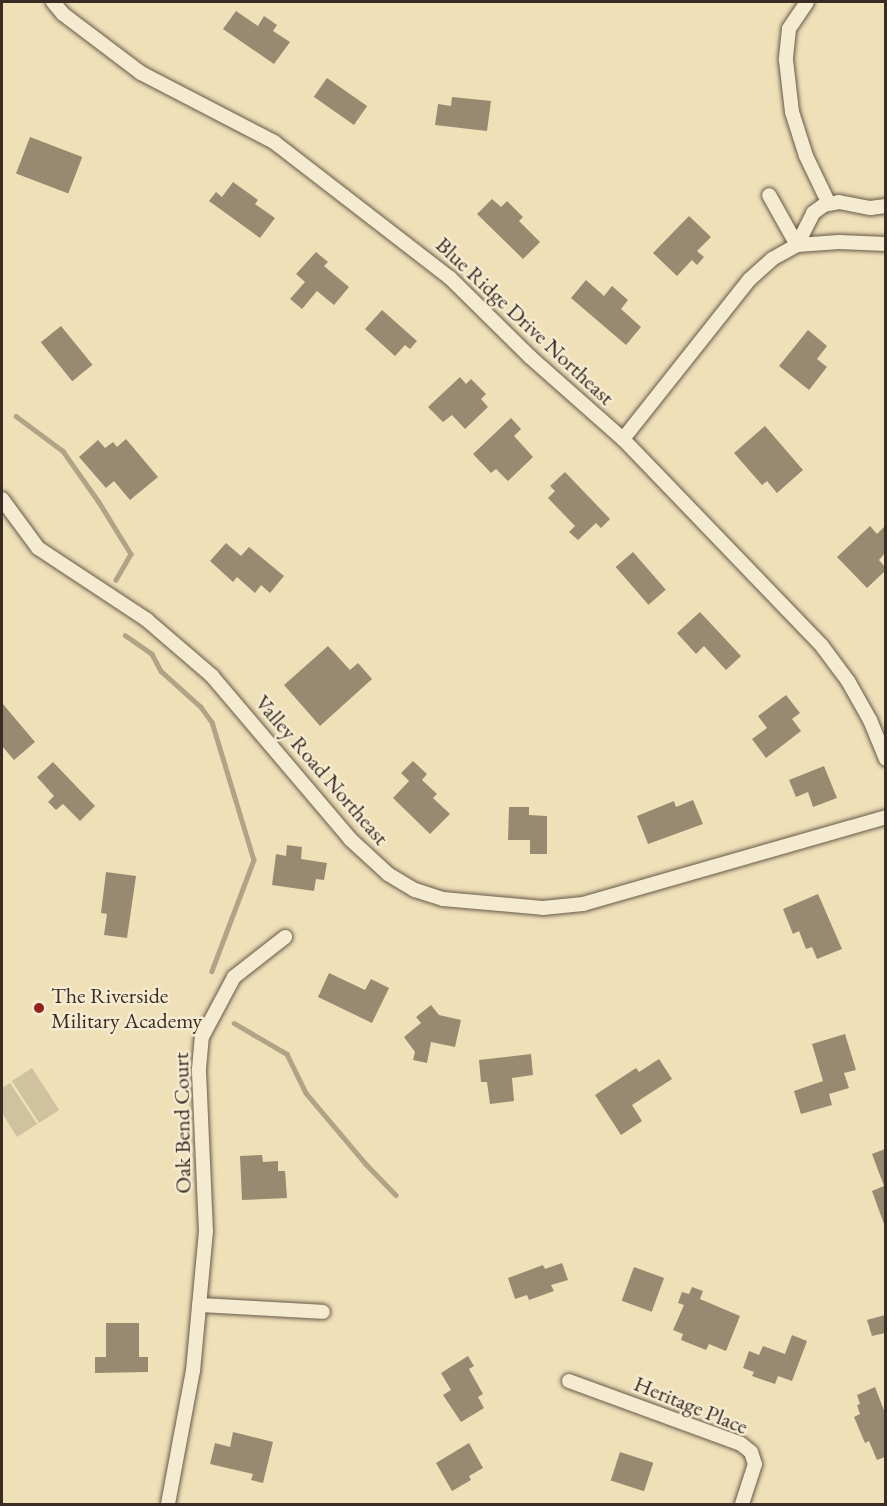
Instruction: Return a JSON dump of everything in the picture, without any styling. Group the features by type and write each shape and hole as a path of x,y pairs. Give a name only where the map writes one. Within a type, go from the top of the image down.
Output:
{"street":[{"name":"Blue Ridge Drive Northeast","path":"53,2 63,14 141,73 274,142 450,278 530,357 623,439 822,646 848,681 865,710 885,759"},
{"path":"807,2 789,29 786,60 792,112 806,156 829,204"},
{"path":"769,195 796,245"},
{"path":"796,245 813,213 829,204 839,202 870,208 885,206"},
{"path":"623,439 750,279 772,259 796,245 839,242 885,244"},
{"name":"Valley Road Northeast","path":"2,499 38,548 147,620 212,676 350,839 388,874 415,890 443,899 543,908 583,904 885,817"},
{"name":"Oak Bend Court","path":"168,1504 193,1371 206,1232 199,1069 202,1037 234,977 285,937"},
{"path":"199,1305 323,1312"},
{"name":"Heritage Place","path":"569,1381 741,1443 751,1452 755,1464 743,1502"}],"shaded area":[{"path":"32,1068 59,1110 39,1123 12,1081"},
{"path":"10,1083 37,1124 17,1137 2,1113 2,1088"}],"building":[{"path":"236,11 258,26 264,16 277,25 273,31 290,42 274,64 223,29"},
{"path":"327,78 367,106 354,125 314,97"},
{"path":"452,97 491,101 487,131 435,125 438,104 451,106"},
{"path":"30,137 82,157 68,193 16,173"},
{"path":"233,182 258,200 255,204 275,218 260,238 209,201 216,192 222,197"},
{"path":"492,199 501,207 507,201 523,217 519,221 540,242 523,259 477,214"},
{"path":"689,216 711,237 697,251 704,257 697,265 692,260 677,276 653,253"},
{"path":"316,252 328,262 324,266 349,287 334,305 317,291 302,309 290,299 305,282 296,274"},
{"path":"586,280 604,296 612,286 628,300 621,309 641,327 626,345 571,298"},
{"path":"382,310 417,341 410,349 405,345 395,356 365,329"},
{"path":"61,326 92,365 72,381 41,342"},
{"path":"808,330 827,346 817,359 827,367 809,390 779,366"},
{"path":"460,377 466,384 471,379 486,394 481,399 488,407 465,429 452,415 443,422 428,407"},
{"path":"511,418 521,429 514,436 533,457 508,481 496,469 491,473 473,454"},
{"path":"765,426 803,470 777,493 767,481 762,485 734,453"},
{"path":"126,439 158,477 130,500 114,481 106,488 79,457 98,440 105,448 113,442 117,447"},
{"path":"565,472 610,519 601,528 596,523 578,540 569,532 575,526 548,498 555,491 550,486"},
{"path":"870,526 877,534 885,526 885,553 879,560 885,567 885,571 867,588 837,557"},
{"path":"226,543 241,556 249,547 284,576 270,593 261,585 255,593 237,577 233,582 210,561"},
{"path":"633,552 666,590 648,605 616,567"},
{"path":"700,612 741,656 726,670 704,646 696,654 677,633"},
{"path":"328,646 350,670 358,663 372,679 320,726 284,685"},
{"path":"786,695 800,713 792,719 801,731 766,758 752,739 767,728 758,716"},
{"path":"2,703 35,742 14,760 2,746"},
{"path":"413,761 427,774 422,780 437,794 433,798 450,814 430,834 393,798 409,781 401,773"},
{"path":"53,762 95,806 80,821 63,804 56,810 48,802 54,796 37,777"},
{"path":"824,766 837,798 813,807 808,792 796,797 789,780"},
{"path":"693,800 703,824 648,844 637,816 674,801 676,807"},
{"path":"509,807 529,807 529,815 547,816 547,854 530,854 530,840 508,840"},
{"path":"287,845 302,847 301,859 327,863 324,880 316,879 314,891 272,885 276,854 286,856"},
{"path":"106,872 136,876 127,938 104,935 107,914 101,913"},
{"path":"818,894 842,949 817,959 812,947 806,949 799,931 793,934 783,909"},
{"path":"329,973 365,990 371,979 389,988 372,1023 318,997"},
{"path":"431,1005 439,1015 461,1020 455,1047 431,1042 427,1063 413,1060 415,1052 404,1037 421,1023 416,1017"},
{"path":"845,1034 856,1070 844,1073 849,1088 829,1094 832,1105 801,1114 794,1091 823,1081 812,1044"},
{"path":"531,1054 533,1075 512,1078 514,1101 490,1104 487,1082 481,1082 479,1060"},
{"path":"659,1059 672,1079 632,1105 642,1121 621,1135 595,1095 636,1068 639,1072"},
{"path":"885,1149 884,1224 872,1191 884,1186 872,1154"},
{"path":"262,1155 263,1162 278,1161 278,1171 285,1171 287,1198 242,1200 240,1156"},
{"path":"562,1263 568,1280 551,1285 554,1291 529,1300 527,1295 515,1299 508,1278 543,1265 545,1269"},
{"path":"634,1267 664,1278 652,1312 622,1301"},
{"path":"692,1287 703,1291 700,1299 740,1316 726,1351 709,1344 706,1350 681,1340 683,1334 673,1330 684,1305 678,1303 682,1292 689,1294"},
{"path":"885,1315 885,1333 872,1336 867,1320"},
{"path":"106,1323 139,1323 139,1357 148,1357 148,1372 95,1373 95,1357 106,1357"},
{"path":"792,1335 807,1341 792,1381 778,1376 775,1384 752,1376 754,1372 743,1368 749,1351 759,1355 763,1346 785,1354"},
{"path":"468,1356 474,1366 469,1369 483,1394 478,1397 484,1408 461,1422 443,1395 451,1390 441,1373"},
{"path":"875,1387 885,1413 885,1457 877,1460 869,1441 865,1443 854,1417 860,1414 857,1395"},
{"path":"233,1432 273,1442 263,1483 251,1480 253,1474 210,1464 215,1443 230,1447"},
{"path":"469,1443 483,1468 469,1476 471,1480 452,1491 436,1463"},
{"path":"620,1452 653,1463 644,1491 611,1481"}],"waterway":[{"path":"16,416 63,451 99,502 131,554 116,580"},
{"path":"125,635 152,654 161,671 201,707 212,722 254,860 212,971"},
{"path":"234,1023 287,1054 306,1093 366,1164 396,1195"}],"place":[{"name":"The Riverside Military Academy","path":"39,1008"}]}
